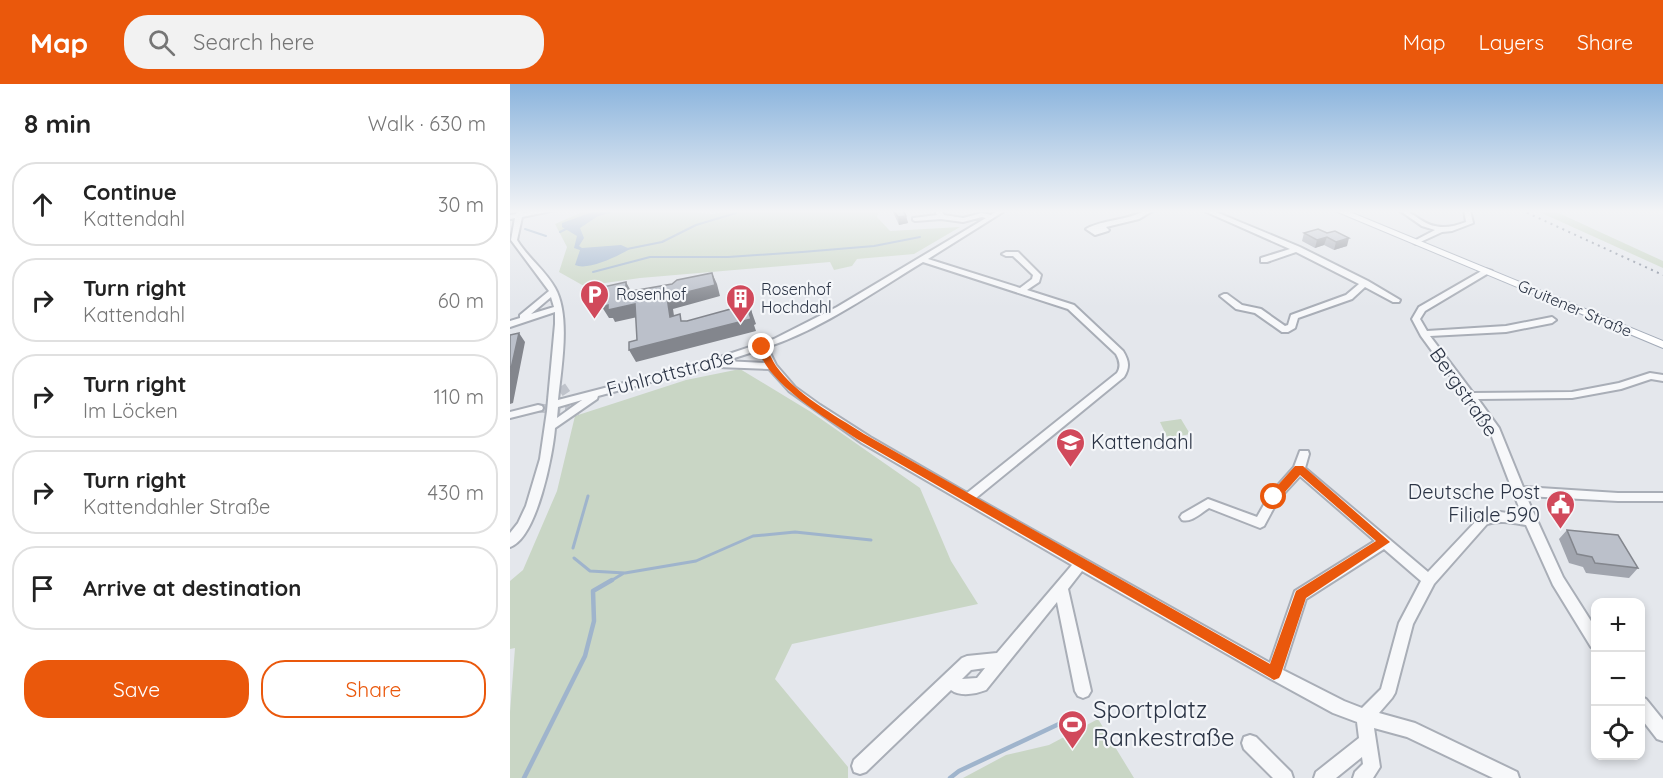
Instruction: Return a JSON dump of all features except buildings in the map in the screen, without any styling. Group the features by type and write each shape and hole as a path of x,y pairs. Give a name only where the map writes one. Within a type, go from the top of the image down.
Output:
{"main road":[{"name":"Gruitener Straße","path":"1417,242 1663,345"}],"street":[{"path":"510,542 529,513 540,481 553,405 559,311 553,291 545,276 520,252 515,242"},
{"name":"Fuhlrottstraße","path":"553,405 708,364 762,347 819,320 950,242"},
{"path":"1283,242 1396,300"},
{"path":"1264,260 1297,249"},
{"path":"510,255 520,252"},
{"path":"1006,254 1015,254 1037,275 1036,280 1022,290"},
{"path":"921,260 1067,305 1120,353 1124,360 1121,375 969,498"},
{"name":"Bergstraße","path":"1488,271 1422,309 1416,319 1424,334 1494,428 1530,521 1558,581 1591,634"},
{"path":"1224,296 1239,307 1258,311 1285,330 1292,326 1294,317 1349,297 1365,283"},
{"path":"514,322 553,291"},
{"path":"514,322 559,311"},
{"path":"1424,334 1506,329 1552,320"},
{"path":"1289,328 1298,334"},
{"path":"762,347 772,366 792,389 866,440 1274,674 1364,717 1410,729 1511,778"},
{"path":"708,364 772,366"},
{"path":"1471,396 1572,395 1621,386 1650,376 1663,378"},
{"path":"550,427 599,393"},
{"path":"510,415 538,408"},
{"path":"1186,517 1208,504 1260,523 1274,497 1299,469 1304,454"},
{"path":"1299,469 1430,580"},
{"path":"1518,491 1618,498 1663,497"},
{"path":"1364,717 1386,693 1406,622 1430,580 1483,521 1496,517 1530,521"},
{"path":"1274,674 1300,595 1384,542"},
{"path":"952,679 959,687 981,685 1081,563"},
{"path":"1061,589 1083,691"},
{"path":"860,765 967,663 1001,660"},
{"path":"1643,706 1663,733"},
{"path":"1361,778 1372,767 1364,717"},
{"path":"1322,778 1368,742"},
{"path":"1250,744 1286,778"}],"green space":[{"path":"565,242 934,242 914,254 857,259 852,266 834,270 830,262 640,278 584,286 559,272 567,247"},
{"path":"1606,242 1622,242 1663,261 1663,268"},
{"path":"740,369 811,412 920,488 951,561 978,604 792,644 775,679 848,767 848,778 510,778 510,712 515,648 510,649 510,581 523,570 557,491 575,416 686,380"},
{"path":"1181,419 1190,434 1168,439 1160,422"},
{"name":"Sportplatz Rankestraße","path":"1098,719 1134,778 963,778 1006,755 1049,745"}],"water":[{"path":"575,242 581,242 579,246 582,248 621,245 630,249 611,259 581,266 575,265 580,250 574,248"}],"waterway":[{"path":"627,249 660,242"},
{"path":"593,272 650,257 728,257 874,246 892,242"},
{"path":"573,548 588,496"},
{"path":"574,558 590,571 625,573 696,561 753,536 795,532 871,540"},
{"path":"609,582 624,573"},
{"path":"524,778 585,656 594,621 593,591 612,580"},
{"path":"950,778 959,771 1078,715"}],"tunnel":[{"path":"549,400 568,387"},
{"path":"538,408 579,411"}],"railway":[{"path":"1592,242 1663,275"}],"place":[{"name":"Rosenhof","path":"595,320"},
{"name":"Rosenhof Hochdahl","path":"740,324"},
{"name":"Kattendahl","path":"1070,468"},
{"name":"Deutsche Post Filiale 590","path":"1561,530"},
{"name":"Sportplatz Rankestraße","path":"1072,750"}],"route":[{"path":"762,347 772,366 792,389 861,436 1274,674 1300,595 1384,542 1299,469 1274,497"}]}
